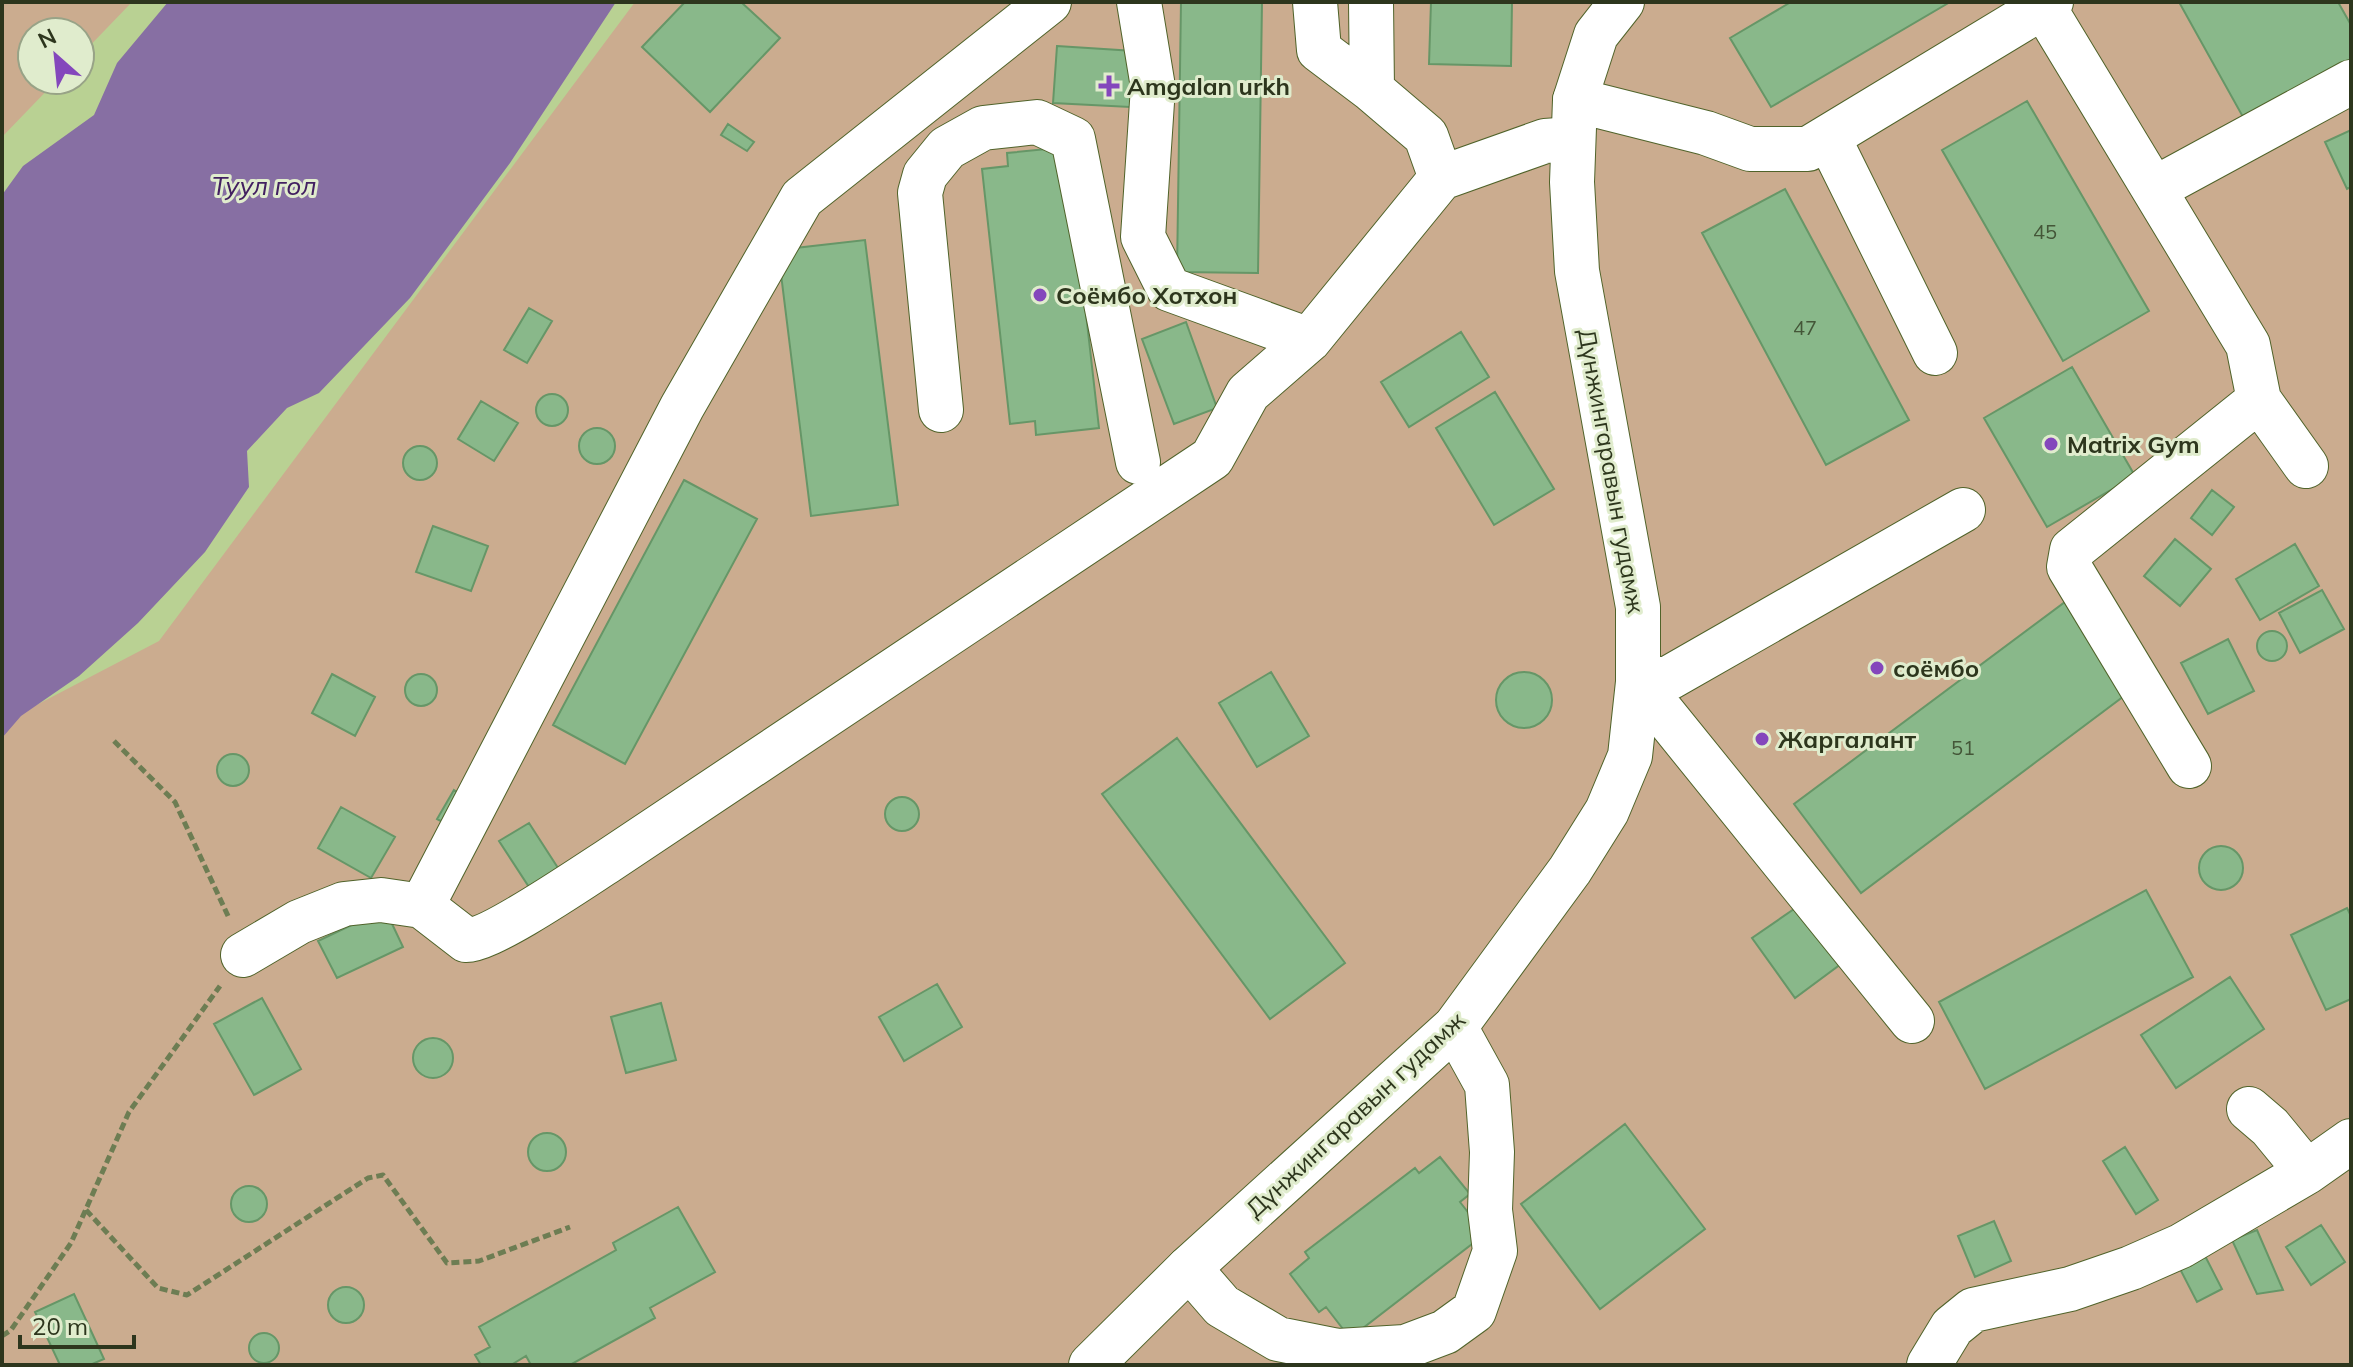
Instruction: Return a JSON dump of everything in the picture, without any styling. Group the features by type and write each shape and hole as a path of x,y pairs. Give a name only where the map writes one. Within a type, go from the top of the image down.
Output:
{"street":[{"path":"422,906 682,407 802,198 1049,2"},
{"path":"1139,2 1153,87 1143,237 1169,289 1309,340"},
{"path":"1315,2 1319,50 1426,136 1441,178"},
{"path":"1371,2 1372,90"},
{"name":"Дүнжингаравын гудамж","path":"1091,1365 1189,1268 1455,1027 1570,870 1607,811 1630,756 1638,682 1638,607 1577,271 1572,182 1574,120 1596,35 1622,2"},
{"path":"243,955 299,922 344,904 381,900 422,906 458,936 475,941 608,861 1212,458 1248,393 1309,340 1441,178 1545,141 1574,120 1706,133 1750,149 1808,149 2047,4 2248,345 2259,400 2306,466"},
{"path":"2154,189 2351,82"},
{"path":"941,410 920,193 925,175 947,148 983,128 1037,122 1073,139 1138,462"},
{"path":"1828,137 1935,353"},
{"path":"2189,766 2069,567 2072,550 2259,400"},
{"path":"1638,682 1669,678 1963,510"},
{"path":"1638,682 1912,1021"},
{"path":"1189,1268 1222,1306 1278,1339 1338,1351 1405,1347 1445,1332 1474,1311 1495,1251 1490,1210 1492,1152 1487,1085 1455,1027"},
{"path":"2249,1109 2270,1127 2307,1172"},
{"path":"1929,1365 1952,1327 1973,1310 2070,1289 2131,1268 2181,1246 2307,1172 2351,1141"}],"path":[{"path":"2,1336 11,1330 71,1243 129,1112 243,955 221,898 175,802 114,741"},
{"path":"86,1210 158,1288 187,1295 368,1178 383,1175 447,1263 479,1261 570,1227"}],"shaded area":[{"path":"2,2 132,2 96,39 96,16 16,16 16,96 42,96 2,137"},
{"path":"635,2 2351,2 2351,1365 2,1365 2,723 159,641"}],"water":[{"name":"Туул гол","path":"168,2 616,2 510,163 410,298 319,393 287,408 247,451 249,487 205,552 138,623 79,676 21,716 2,738 2,195 23,166 94,115 117,63"}],"building":[{"path":"685,2 741,2 780,38 710,112 642,47"},
{"path":"1181,2 1262,2 1258,273 1177,272"},
{"path":"1431,2 1512,2 1511,66 1429,64"},
{"path":"1791,2 1950,2 1771,107 1730,38"},
{"path":"2179,2 2338,2 2351,25 2351,68 2248,126"},
{"path":"1057,46 1134,51 1130,107 1053,103"},
{"path":"2027,101 2149,311 2063,361 1942,150"},
{"path":"728,124 754,142 747,151 721,135"},
{"path":"2351,130 2351,187 2347,189 2325,142"},
{"name":"Соёмбо Хотхон","path":"1067,147 1099,428 1036,435 1035,421 1010,424 982,169 1008,166 1007,153"},
{"path":"1785,189 1909,420 1826,465 1702,233"},
{"path":"865,240 898,505 811,516 778,250"},
{"path":"529,308 552,321 527,363 504,350"},
{"path":"1186,322 1217,408 1174,424 1142,339"},
{"path":"1461,332 1489,377 1409,427 1381,382"},
{"path":"2072,367 2135,476 2047,527 1984,418"},
{"path":"1495,392 1554,489 1494,525 1436,428"},
{"path":"552,394 563,399 568,410 563,421 552,426 541,421 536,410 541,399"},
{"path":"481,401 518,423 494,461 458,439"},
{"path":"597,428 610,433 615,446 610,459 597,464 584,459 579,446 584,433"},
{"path":"420,446 432,451 437,463 432,475 420,480 408,475 403,463 408,451"},
{"path":"684,480 757,519 625,764 553,725"},
{"path":"2212,490 2234,507 2212,535 2191,518"},
{"path":"433,526 488,546 471,591 416,572"},
{"path":"2175,539 2211,569 2180,606 2144,576"},
{"path":"2295,544 2319,586 2260,620 2236,579"},
{"path":"2322,590 2344,629 2300,653 2279,613"},
{"path":"2065,602 2132,690 1861,893 1794,804"},
{"path":"2272,631 2283,635 2287,646 2283,657 2272,661 2261,657 2257,646 2261,635"},
{"path":"2228,639 2254,691 2208,714 2181,663"},
{"path":"1271,672 1309,736 1257,767 1219,703"},
{"path":"1524,672 1544,680 1552,700 1544,720 1524,728 1504,720 1496,700 1504,680"},
{"path":"332,674 375,697 355,736 312,713"},
{"path":"421,674 433,678 437,690 433,702 421,706 409,702 405,690 409,678"},
{"path":"1177,738 1345,963 1270,1019 1102,794"},
{"path":"233,754 245,758 249,770 245,782 233,786 221,782 217,770 221,758"},
{"path":"454,790 467,798 450,826 437,819"},
{"path":"902,797 914,802 919,814 914,826 902,831 890,826 885,814 890,802"},
{"path":"341,807 395,837 371,878 318,848"},
{"path":"529,823 558,868 529,887 499,841"},
{"path":"2221,846 2236,853 2243,868 2236,883 2221,890 2206,883 2199,868 2206,853"},
{"path":"2146,890 2193,977 1985,1089 1939,1002"},
{"path":"1810,898 1853,955 1795,998 1752,938"},
{"path":"2347,908 2351,916 2351,999 2326,1010 2291,935"},
{"path":"385,909 403,947 337,978 318,941"},
{"path":"2230,977 2264,1029 2176,1088 2141,1035"},
{"path":"937,984 962,1027 904,1061 879,1017"},
{"path":"262,998 301,1069 254,1095 214,1024"},
{"path":"661,1003 676,1060 626,1073 611,1017"},
{"path":"433,1038 447,1044 453,1058 447,1072 433,1078 419,1072 413,1058 419,1044"},
{"path":"1625,1124 1705,1229 1600,1309 1521,1204"},
{"path":"547,1133 561,1138 566,1152 561,1166 547,1171 533,1166 528,1152 533,1138"},
{"path":"2125,1147 2158,1200 2136,1214 2103,1161"},
{"path":"1440,1157 1470,1194 1460,1202 1485,1234 1350,1338 1326,1307 1319,1312 1290,1274 1309,1258 1305,1252 1415,1168 1419,1173"},
{"path":"249,1186 262,1191 267,1204 262,1217 249,1222 236,1217 231,1204 236,1191"},
{"path":"678,1207 715,1272 650,1308 655,1318 570,1365 531,1365 526,1356 511,1365 481,1365 475,1355 490,1347 479,1327 616,1250 613,1243"},
{"path":"1994,1221 2011,1261 1975,1277 1958,1236"},
{"path":"2321,1225 2345,1262 2311,1285 2286,1247"},
{"path":"2257,1230 2283,1290 2257,1294 2232,1240"},
{"path":"2203,1252 2222,1289 2197,1302 2178,1265"},
{"path":"346,1287 359,1292 364,1305 359,1318 346,1323 333,1318 328,1305 333,1292"},
{"path":"74,1294 104,1359 90,1365 60,1365 35,1312"},
{"path":"264,1333 275,1337 279,1348 275,1359 264,1363 253,1359 249,1348 253,1337"}],"place":[{"name":"Amgalan urkh","path":"1109,86"},
{"name":"Соёмбо Хотхон","path":"1040,295"},
{"name":"Matrix Gym","path":"2051,444"},
{"name":"соёмбо","path":"1877,668"},
{"name":"Жаргалант","path":"1762,739"}]}
